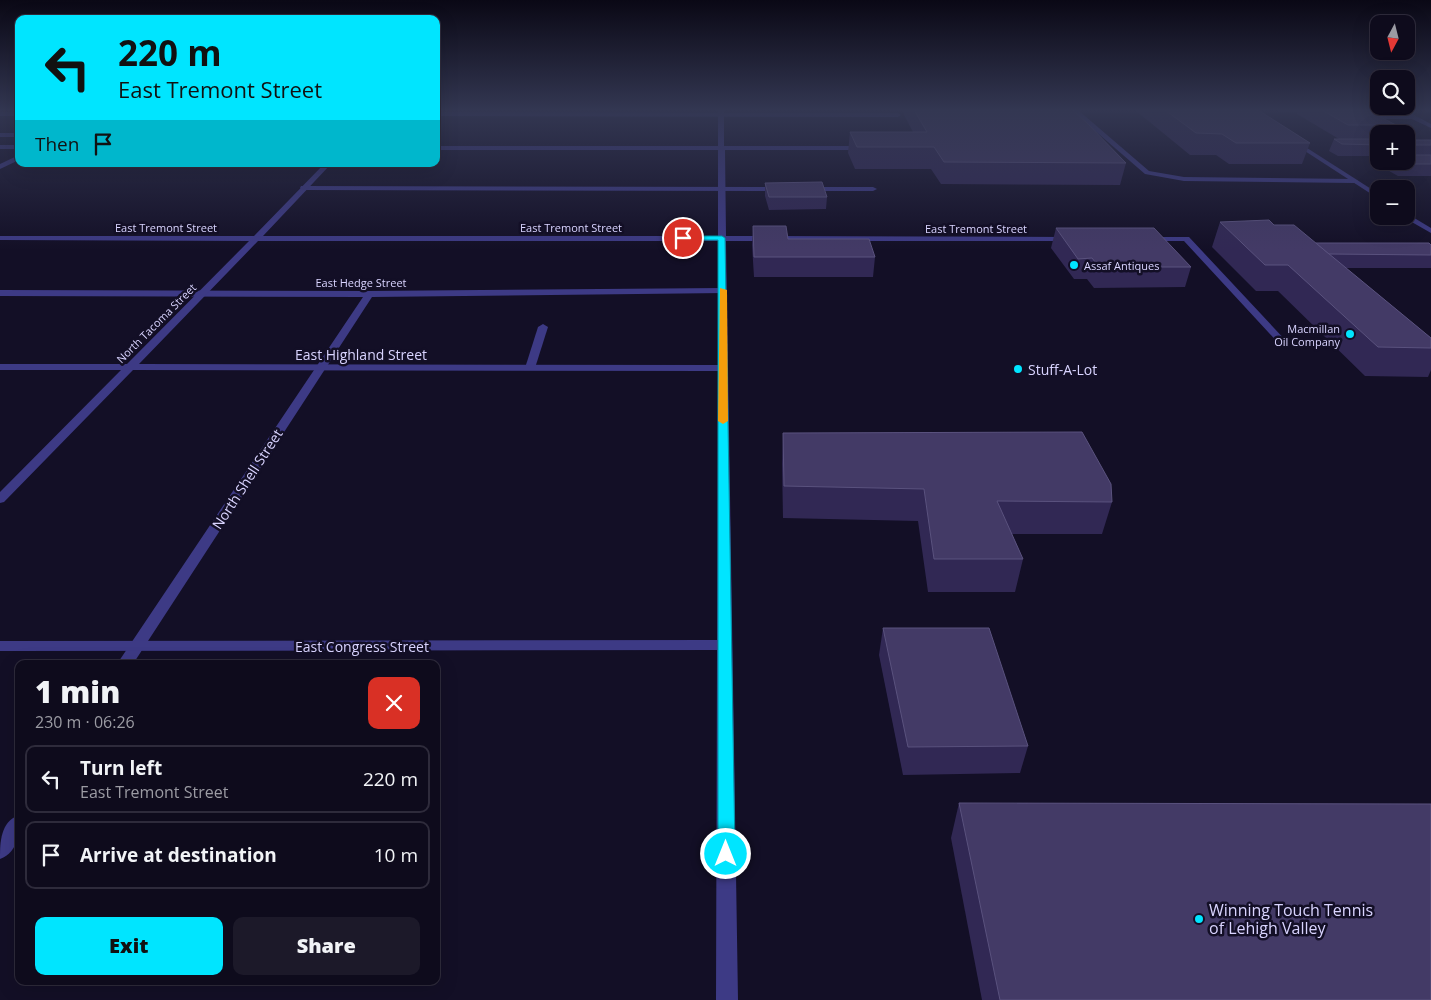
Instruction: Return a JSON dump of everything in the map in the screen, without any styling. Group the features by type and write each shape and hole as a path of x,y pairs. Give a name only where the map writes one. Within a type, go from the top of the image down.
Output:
{"street":[{"path":"722,157 727,1000"},
{"path":"1128,157 1147,173 1184,179 1354,181"},
{"path":"1316,157 1370,191"},
{"path":"0,167 15,159"},
{"name":"North Tacoma Street","path":"0,498 325,167"},
{"path":"304,188 788,189"},
{"path":"797,189 873,189"},
{"path":"1415,221 1431,231"},
{"name":"East Tremont Street","path":"0,238 1083,239"},
{"path":"1142,239 1186,239 1285,345"},
{"name":"East Hedge Street","path":"0,293 369,294 722,291"},
{"name":"North Shell Street","path":"127,660 369,294"},
{"path":"530,368 543,327"},
{"name":"East Highland Street","path":"0,367 722,368"},
{"name":"East Congress Street","path":"0,646 725,645"},
{"path":"0,851 15,829"}],"building":[{"path":"940,157 1120,157 1126,163 944,162"},
{"path":"1415,157 1431,157 1431,164 1415,164"},
{"path":"822,182 827,197 769,197 765,183"},
{"path":"1269,220 1274,225 1294,225 1431,338 1431,348 1378,347 1288,265 1265,265 1220,222"},
{"path":"753,226 786,226 788,239 869,239 875,257 754,257"},
{"path":"1056,228 1154,228 1191,267 1099,267 1092,258 1078,259"},
{"path":"1316,243 1429,243 1431,245 1431,255 1329,254"},
{"path":"1082,432 1111,484 1112,502 997,501 1023,559 934,559 924,489 784,486 783,433"},
{"path":"883,628 989,628 1028,746 908,747"},
{"name":"Winning Touch Tennis of Lehigh Valley","path":"959,803 1431,804 1431,1000 1000,1000"}],"slow traffic":[{"path":"722,290 724,333 722,368 723,421"}],"place":[{"name":"Assaf Antiques","path":"1074,265"},
{"name":"Macmillan Oil Company","path":"1350,334"},
{"name":"Stuff-A-Lot","path":"1018,369"},
{"name":"Winning Touch Tennis of Lehigh Valley","path":"1199,919"}],"route":[{"path":"683,238 722,238 726,854"}]}
